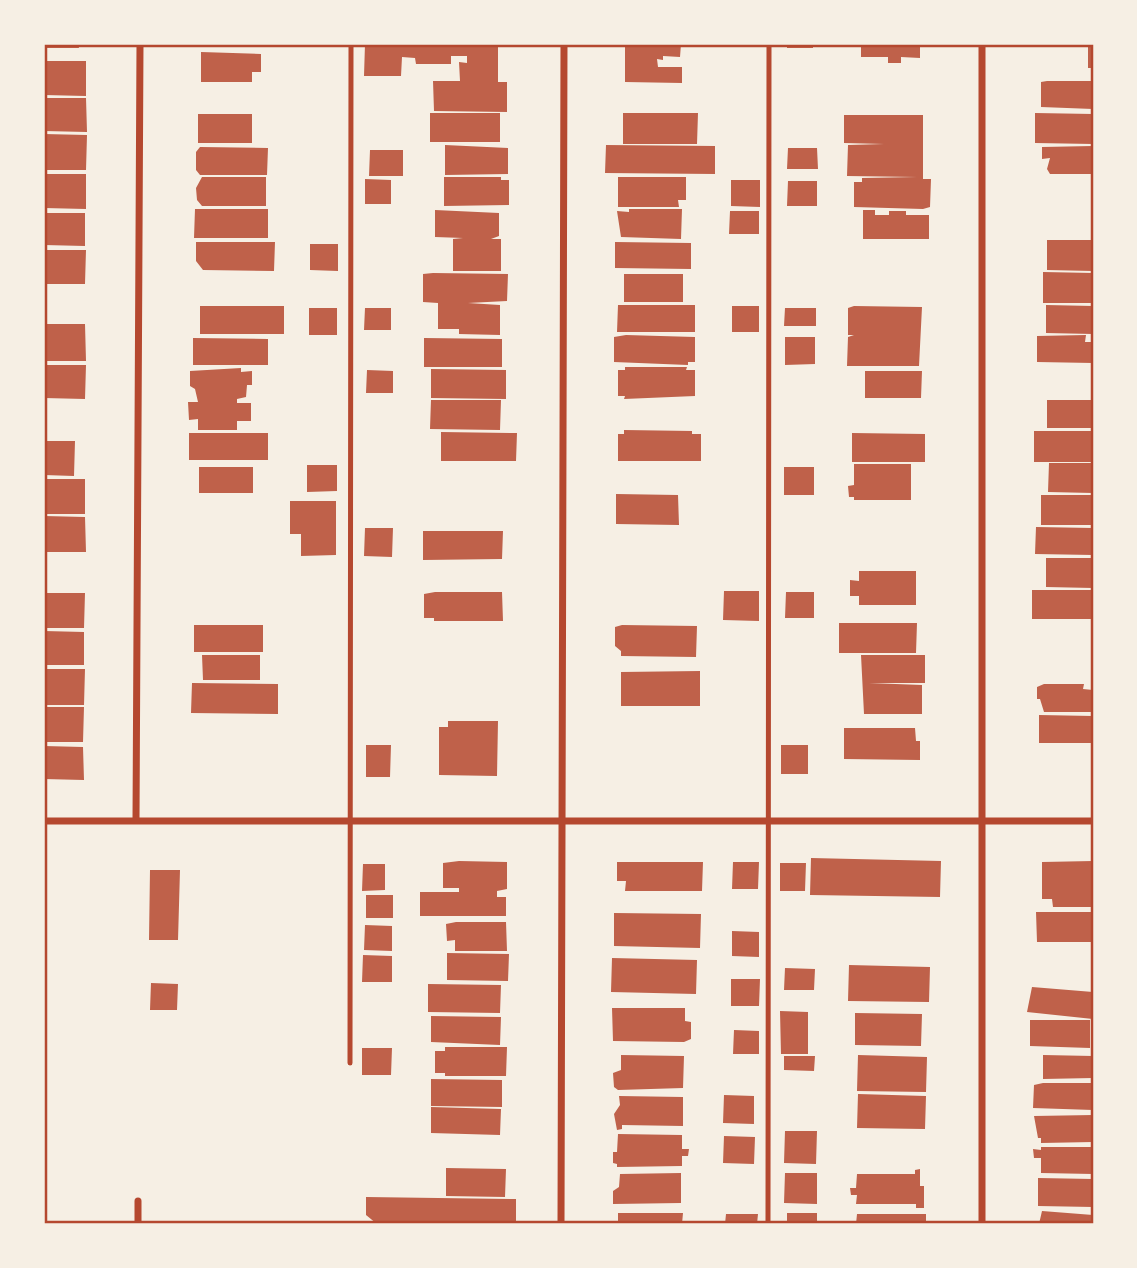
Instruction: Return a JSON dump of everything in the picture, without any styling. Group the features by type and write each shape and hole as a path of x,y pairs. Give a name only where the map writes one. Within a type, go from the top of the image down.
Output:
{"street":[{"path":"136,821 140,44"},
{"path":"561,1224 564,44"},
{"path":"982,44 982,1224"},
{"path":"44,821 1093,821"},
{"path":"138,1201 138,1224"}],"lane":[{"path":"350,1063 351,44"},
{"path":"768,1224 769,44"}],"building":[{"path":"44,44 78,44 79,48 44,48"},
{"path":"365,44 498,44 498,82 507,82 507,112 434,111 433,81 460,81 459,62 467,63 467,56 451,56 451,64 416,64 415,58 402,57 401,76 364,76"},
{"path":"625,44 681,44 680,57 663,56 663,60 657,59 658,67 682,67 682,83 625,82"},
{"path":"787,44 813,44 813,48 787,48"},
{"path":"861,44 920,44 920,58 901,57 901,63 888,63 888,57 861,57"},
{"path":"1088,44 1093,44 1093,68 1088,68"},
{"path":"201,52 261,54 261,72 252,72 252,82 201,82"},
{"path":"44,61 86,61 86,96 44,95"},
{"path":"1093,81 1093,109 1041,107 1041,82"},
{"path":"44,98 86,98 87,132 44,131"},
{"path":"430,113 500,113 500,142 430,142"},
{"path":"623,113 698,113 697,144 623,144"},
{"path":"1035,113 1093,114 1093,144 1035,143"},
{"path":"198,114 252,114 252,143 198,143"},
{"path":"844,115 923,115 923,179 931,179 930,207 854,207 854,182 862,182 862,178 917,177 847,176 848,145 884,144 844,143"},
{"path":"44,134 87,135 86,170 44,170"},
{"path":"445,145 508,148 508,174 445,175"},
{"path":"606,145 715,146 715,174 605,173"},
{"path":"1093,146 1093,174 1050,174 1047,169 1050,158 1042,159 1042,147"},
{"path":"200,147 268,148 267,175 200,175 196,170 196,152"},
{"path":"788,148 817,148 818,169 787,169"},
{"path":"370,150 403,150 403,176 369,176"},
{"path":"44,174 86,174 86,209 44,208"},
{"path":"202,177 266,177 266,206 202,206 197,200 196,188"},
{"path":"444,177 501,177 501,180 509,180 509,205 444,206"},
{"path":"618,177 686,177 686,200 678,200 679,207 618,207"},
{"path":"365,179 391,180 391,204 365,204"},
{"path":"731,180 760,180 760,207 731,206"},
{"path":"788,181 817,181 817,206 787,206"},
{"path":"195,209 268,209 268,238 194,238"},
{"path":"629,209 682,209 681,239 621,237 617,211 629,212"},
{"path":"435,210 499,213 499,236 491,239 501,239 501,271 453,271 453,239 463,238 435,237"},
{"path":"863,210 875,210 875,215 889,215 889,211 906,211 906,215 929,215 929,239 863,239"},
{"path":"730,211 759,211 759,234 729,234"},
{"path":"44,213 85,213 85,246 44,245"},
{"path":"1047,240 1093,240 1093,271 1047,270"},
{"path":"196,242 275,242 274,271 203,270 196,261"},
{"path":"615,242 691,243 691,269 615,268"},
{"path":"310,244 338,244 338,271 310,270"},
{"path":"44,250 86,250 85,284 44,284"},
{"path":"1043,272 1093,273 1093,303 1043,303"},
{"path":"423,274 508,274 507,301 468,303 500,305 500,335 459,334 459,329 438,329 438,303 423,302"},
{"path":"624,274 683,274 683,302 624,302"},
{"path":"618,305 695,305 695,332 617,332"},
{"path":"1046,305 1093,306 1093,334 1046,333"},
{"path":"200,306 284,306 284,334 200,334"},
{"path":"732,306 759,306 759,332 732,332"},
{"path":"922,307 919,366 847,366 848,337 854,335 848,335 848,308"},
{"path":"309,308 337,308 337,335 309,335"},
{"path":"365,308 391,308 391,330 364,330"},
{"path":"785,308 816,308 816,326 784,326"},
{"path":"44,324 85,324 86,361 44,361"},
{"path":"1086,335 1085,342 1093,342 1093,363 1037,362 1037,336"},
{"path":"614,337 695,337 695,362 688,362 688,365 614,362"},
{"path":"785,337 815,337 815,364 785,365"},
{"path":"193,338 268,339 268,365 193,365"},
{"path":"424,338 502,339 502,367 424,367"},
{"path":"44,365 86,365 85,399 44,398"},
{"path":"625,367 687,367 686,370 695,370 695,396 624,399 625,396 618,396 618,370 625,370"},
{"path":"241,368 241,372 252,371 252,385 247,385 246,397 237,399 237,403 251,403 251,421 237,421 237,430 198,430 198,419 189,420 188,402 198,402 195,389 190,386 190,371"},
{"path":"431,369 506,370 506,399 431,398"},
{"path":"367,370 393,371 393,393 366,393"},
{"path":"865,371 922,371 921,398 865,398"},
{"path":"431,400 501,400 500,430 430,429"},
{"path":"1047,400 1093,400 1093,428 1047,428"},
{"path":"624,430 692,431 692,434 701,434 701,461 618,461 618,434 624,434"},
{"path":"1034,431 1093,431 1093,462 1034,462"},
{"path":"441,432 517,433 516,461 441,461"},
{"path":"189,433 268,433 268,460 189,460"},
{"path":"852,433 925,434 925,462 852,462"},
{"path":"44,441 75,441 74,476 44,475"},
{"path":"1049,463 1093,463 1093,493 1048,492"},
{"path":"854,464 911,464 911,500 854,500 854,497 849,497 848,486 854,485"},
{"path":"307,465 337,465 337,491 307,492"},
{"path":"199,467 253,467 253,493 199,493"},
{"path":"784,467 814,467 814,495 784,495"},
{"path":"44,479 85,479 85,514 44,514"},
{"path":"616,494 678,495 679,525 616,524"},
{"path":"1041,495 1093,495 1093,525 1041,525"},
{"path":"290,501 336,501 336,555 301,556 301,534 290,534"},
{"path":"44,516 85,517 86,552 44,552"},
{"path":"1036,527 1093,528 1093,555 1035,554"},
{"path":"365,528 393,528 392,557 364,556"},
{"path":"423,531 503,531 502,559 423,560"},
{"path":"1046,558 1093,558 1093,588 1046,587"},
{"path":"859,571 916,571 916,605 859,605 859,596 850,596 850,580 859,581"},
{"path":"1032,590 1093,590 1093,619 1032,619"},
{"path":"724,591 759,591 759,621 723,620"},
{"path":"502,592 503,621 434,621 434,618 424,618 424,594"},
{"path":"786,592 814,592 814,618 785,618"},
{"path":"44,593 85,593 84,628 44,628"},
{"path":"839,623 917,623 916,653 839,653"},
{"path":"194,625 263,625 263,652 194,652"},
{"path":"697,626 696,657 621,656 621,651 615,646 615,627"},
{"path":"44,631 84,632 84,665 44,665"},
{"path":"202,655 260,655 260,680 203,680"},
{"path":"861,655 925,655 925,683 869,683 922,685 922,714 864,714"},
{"path":"44,669 85,669 84,705 44,705"},
{"path":"700,671 700,706 621,706 621,672"},
{"path":"192,683 278,684 278,714 191,713"},
{"path":"1044,684 1084,684 1083,689 1093,690 1093,712 1044,712 1040,699 1037,699 1037,687"},
{"path":"44,707 84,707 83,742 44,742"},
{"path":"1039,715 1093,716 1093,743 1039,743"},
{"path":"448,721 498,721 497,776 439,775 439,727 448,727"},
{"path":"844,728 915,728 916,741 920,741 920,760 844,759"},
{"path":"366,745 391,745 390,777 366,777"},
{"path":"781,745 808,745 808,774 781,774"},
{"path":"44,746 83,747 84,780 44,779"},
{"path":"811,858 941,861 940,897 810,895"},
{"path":"1093,861 1093,907 1053,907 1052,899 1042,899 1042,862"},
{"path":"507,862 507,889 497,891 497,897 506,897 506,916 420,916 420,892 459,892 459,888 443,888 443,863"},
{"path":"617,862 703,862 702,891 625,891 626,881 617,881"},
{"path":"733,862 759,862 758,889 732,889"},
{"path":"780,863 806,863 805,891 780,891"},
{"path":"363,864 385,864 385,890 362,891"},
{"path":"150,870 180,870 178,940 149,940"},
{"path":"366,895 393,895 393,918 366,918"},
{"path":"1036,912 1093,912 1093,942 1037,942"},
{"path":"614,913 701,914 700,948 614,946"},
{"path":"506,922 507,951 455,951 455,940 447,941 446,924"},
{"path":"365,925 392,926 392,951 364,950"},
{"path":"732,931 759,932 759,957 732,956"},
{"path":"447,953 509,954 508,981 447,980"},
{"path":"363,955 392,956 392,982 362,982"},
{"path":"612,958 697,960 696,994 611,992"},
{"path":"849,965 930,967 929,1002 848,1001"},
{"path":"785,968 815,969 814,990 784,990"},
{"path":"731,979 760,979 759,1006 731,1006"},
{"path":"151,983 178,984 177,1010 150,1010"},
{"path":"428,984 501,985 500,1013 428,1012"},
{"path":"1032,987 1093,992 1093,1019 1027,1012"},
{"path":"612,1008 685,1008 685,1021 691,1022 691,1039 684,1042 613,1041"},
{"path":"780,1011 808,1012 808,1054 781,1054"},
{"path":"855,1013 922,1014 921,1046 855,1045"},
{"path":"431,1016 501,1017 500,1045 431,1042"},
{"path":"1030,1020 1090,1020 1090,1048 1030,1046"},
{"path":"734,1030 759,1031 759,1054 733,1054"},
{"path":"445,1047 507,1047 506,1076 445,1076 445,1073 435,1073 435,1051 445,1051"},
{"path":"362,1048 392,1048 391,1075 362,1075"},
{"path":"621,1055 684,1056 683,1088 618,1090 614,1087 613,1073 621,1070"},
{"path":"858,1055 927,1057 926,1092 857,1091"},
{"path":"1043,1055 1093,1056 1093,1078 1043,1079"},
{"path":"784,1056 815,1056 814,1071 784,1070"},
{"path":"431,1079 502,1080 502,1107 431,1106"},
{"path":"1093,1083 1093,1110 1033,1108 1034,1085"},
{"path":"858,1094 926,1096 925,1129 857,1128"},
{"path":"724,1095 754,1096 754,1124 723,1123"},
{"path":"619,1096 683,1097 683,1126 622,1125 622,1129 617,1130 614,1114 620,1105"},
{"path":"431,1107 501,1109 500,1135 431,1133"},
{"path":"1093,1115 1093,1142 1041,1143 1041,1138 1038,1138 1034,1116"},
{"path":"785,1131 817,1131 816,1164 784,1163"},
{"path":"618,1134 682,1135 682,1149 689,1149 688,1156 682,1156 682,1166 617,1167 617,1164 613,1163 613,1152 617,1152"},
{"path":"724,1136 755,1137 754,1164 723,1163"},
{"path":"1041,1147 1093,1147 1093,1174 1041,1173 1041,1158 1034,1158 1033,1149 1041,1150"},
{"path":"446,1168 506,1169 505,1197 446,1196"},
{"path":"920,1169 920,1186 924,1186 924,1208 916,1208 916,1204 856,1204 857,1195 851,1195 850,1188 856,1188 857,1174 915,1174 915,1170"},
{"path":"681,1173 681,1203 613,1204 613,1191 619,1187 620,1174"},
{"path":"785,1173 817,1173 817,1204 784,1203"},
{"path":"1038,1178 1093,1179 1093,1207 1038,1206"},
{"path":"366,1197 516,1199 516,1224 377,1224 366,1215"},
{"path":"1042,1211 1093,1215 1093,1224 1039,1224"},
{"path":"618,1213 683,1213 682,1224 618,1224"},
{"path":"787,1213 817,1213 817,1224 787,1224"},
{"path":"726,1214 758,1214 757,1224 725,1224"},
{"path":"857,1214 926,1214 926,1224 856,1224"}]}
